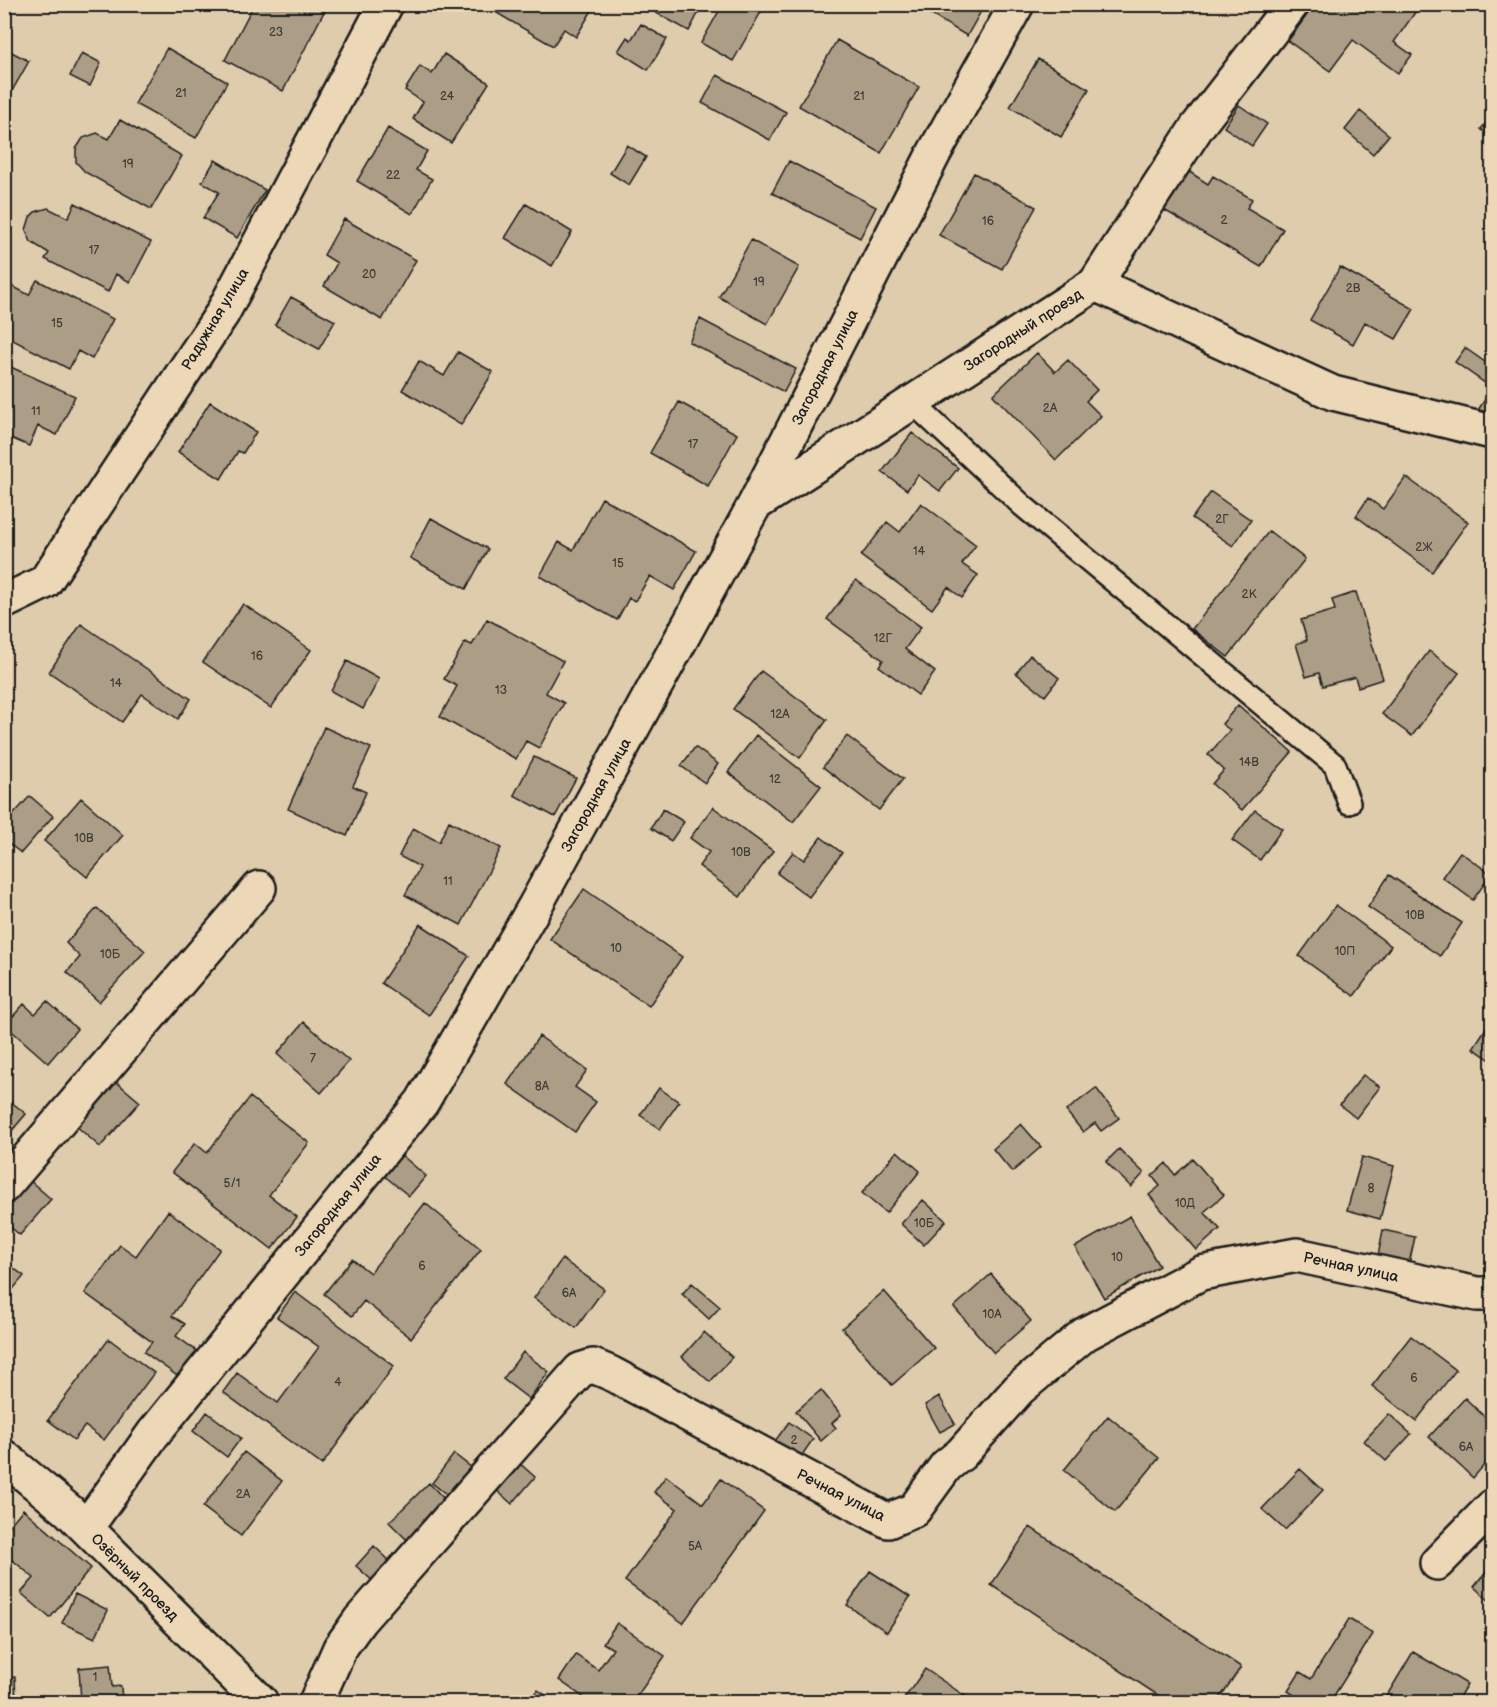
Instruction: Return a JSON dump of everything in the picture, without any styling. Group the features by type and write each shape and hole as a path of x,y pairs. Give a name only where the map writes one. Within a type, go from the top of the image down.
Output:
{"street":[{"name":"Радужная улица","path":"4,602 45,582 222,314 386,4"},
{"name":"Загородная улица","path":"86,1528 153,1434 422,1102 535,906 755,504 933,155 1017,4"},
{"name":"Загородный проезд","path":"755,504 1095,284 1197,126 1292,4"},
{"path":"1095,284 1333,393 1492,432"},
{"path":"4,1186 258,888"},
{"name":"Речная улица","path":"316,1702 340,1648 360,1620 580,1370 593,1366 610,1373 888,1521 914,1510 946,1466 961,1454 1019,1389 1085,1334 1201,1273 1297,1255 1477,1294 1492,1294"},
{"name":"Озёрный проезд","path":"4,1457 69,1511 261,1702"},
{"path":"1437,1563 1492,1507"}],"lane":[{"path":"912,402 1023,506 1335,765 1349,803"}],"building":[{"path":"254,4 328,4 283,91 225,60"},
{"path":"497,4 591,4 594,7 576,37 564,29 553,46 497,13 501,7"},
{"path":"640,4 703,4 689,31"},
{"path":"723,4 749,4 761,12 733,61 701,43"},
{"path":"913,4 985,4 967,36"},
{"path":"1315,4 1421,4 1394,42 1412,55 1398,73 1353,40 1330,71 1288,41"},
{"path":"641,24 667,39 648,70 618,51 627,37 631,40"},
{"path":"837,40 919,87 881,153 799,106"},
{"path":"4,48 29,61 4,105"},
{"path":"167,48 227,82 196,138 135,104"},
{"path":"82,53 101,63 90,86 70,76"},
{"path":"444,54 489,83 451,143 413,119 423,102 405,90 420,66 432,74"},
{"path":"1038,59 1089,89 1061,137 1010,107"},
{"path":"717,75 786,112 770,140 702,103"},
{"path":"1239,105 1267,124 1252,146 1224,127"},
{"path":"1360,111 1389,135 1373,154 1345,130"},
{"path":"1492,116 1492,139 1481,129"},
{"path":"120,120 182,156 151,209 85,172 76,162 76,149 83,138 97,133 109,139"},
{"path":"388,128 427,151 416,170 432,179 412,214 357,181"},
{"path":"627,145 646,157 629,185 610,173"},
{"path":"215,160 265,190 237,238 203,218 219,192 202,182"},
{"path":"789,161 876,207 860,238 772,193"},
{"path":"1188,171 1208,184 1213,176 1252,199 1247,208 1283,229 1261,267 1164,210"},
{"path":"974,173 1036,207 1002,269 939,235"},
{"path":"75,203 151,242 130,282 116,274 108,292 45,259 49,253 31,242 26,230 30,217 35,212 48,208 68,218"},
{"path":"526,204 572,232 552,266 505,238"},
{"path":"344,219 416,260 382,320 324,286 337,263 324,255"},
{"path":"751,240 799,267 767,324 719,297"},
{"path":"1340,267 1414,309 1396,339 1365,322 1353,344 1310,320"},
{"path":"37,280 113,319 92,359 78,351 69,369 7,337 10,330 4,327 4,286 10,285 29,295"},
{"path":"291,297 335,321 319,349 275,325"},
{"path":"700,319 796,369 784,392 689,342"},
{"path":"1465,348 1492,367 1492,388 1455,362"},
{"path":"458,352 493,372 461,425 402,390 419,361 444,376"},
{"path":"1037,353 1055,372 1068,360 1097,390 1086,401 1101,416 1056,460 993,395"},
{"path":"4,364 75,396 57,435 38,426 29,446 4,435"},
{"path":"1492,389 1492,420 1474,416"},
{"path":"210,402 256,432 243,453 238,451 221,479 178,452"},
{"path":"679,402 737,434 708,486 650,453"},
{"path":"912,433 958,468 940,491 918,475 907,490 882,472"},
{"path":"1406,477 1468,522 1432,572 1356,516 1368,498 1383,509"},
{"path":"1211,492 1251,520 1233,546 1192,518"},
{"path":"602,498 696,551 674,590 650,576 635,601 629,598 617,620 540,576 559,542 573,550"},
{"path":"921,503 976,545 962,564 978,575 962,598 948,587 932,609 861,556 887,522 900,532"},
{"path":"431,518 488,549 466,589 410,558"},
{"path":"1269,531 1305,559 1228,657 1192,629"},
{"path":"856,580 921,627 905,649 935,672 918,695 879,666 883,660 827,619"},
{"path":"1356,592 1383,679 1358,687 1355,677 1323,686 1319,673 1306,677 1296,644 1307,640 1301,620 1335,610 1332,600"},
{"path":"243,604 311,650 271,708 203,662"},
{"path":"487,619 563,661 546,693 564,703 539,748 526,741 516,759 440,717 457,686 444,679 465,642 472,645"},
{"path":"81,624 191,699 178,719 142,694 122,722 49,672"},
{"path":"1429,651 1459,673 1412,736 1382,714"},
{"path":"1030,655 1059,678 1045,696 1016,673"},
{"path":"347,661 379,679 363,709 331,691"},
{"path":"761,671 827,720 800,758 733,709"},
{"path":"1238,705 1292,752 1242,810 1212,784 1224,770 1208,755 1230,730 1222,724"},
{"path":"324,727 371,748 353,786 366,792 347,836 288,809"},
{"path":"756,735 821,786 793,822 728,772"},
{"path":"847,736 903,779 879,810 823,767"},
{"path":"695,747 718,764 705,783 681,766"},
{"path":"534,757 576,778 555,817 514,795"},
{"path":"30,796 53,816 21,853 4,840 4,825"},
{"path":"81,798 123,835 87,877 44,841"},
{"path":"713,807 773,851 740,897 699,866 709,852 690,838"},
{"path":"663,809 684,822 671,841 651,828"},
{"path":"1255,810 1282,829 1260,860 1232,840"},
{"path":"449,821 501,848 461,925 405,895 420,867 399,856 413,828 439,842"},
{"path":"821,837 842,853 809,897 777,873 793,852 804,860"},
{"path":"1460,852 1491,874 1473,900 1442,877"},
{"path":"1389,875 1462,923 1440,956 1368,907"},
{"path":"584,889 682,957 649,1006 550,939"},
{"path":"1336,905 1391,946 1354,996 1299,956"},
{"path":"97,908 145,951 99,1002 67,972 80,957 66,943"},
{"path":"420,924 469,956 429,1015 381,983"},
{"path":"47,1001 77,1029 48,1063 5,1025 24,1004 35,1014"},
{"path":"1492,1019 1492,1061 1473,1048"},
{"path":"304,1022 349,1061 321,1093 277,1054"},
{"path":"539,1036 587,1070 575,1087 596,1102 575,1132 507,1084"},
{"path":"1363,1075 1380,1087 1356,1118 1340,1105"},
{"path":"113,1079 140,1102 100,1147 74,1124"},
{"path":"659,1088 679,1102 660,1129 640,1115"},
{"path":"1096,1088 1119,1118 1101,1131 1095,1123 1083,1132 1066,1111"},
{"path":"4,1096 26,1114 4,1140"},
{"path":"250,1097 309,1143 269,1195 297,1217 272,1249 172,1172 195,1143 207,1153"},
{"path":"1021,1124 1041,1147 1012,1172 993,1149"},
{"path":"1119,1149 1144,1173 1131,1187 1106,1162"},
{"path":"897,1151 920,1171 886,1213 862,1193"},
{"path":"399,1153 426,1176 409,1196 382,1174"},
{"path":"1362,1157 1394,1166 1380,1219 1347,1210"},
{"path":"1193,1159 1224,1195 1204,1212 1220,1229 1196,1250 1149,1195 1160,1186 1152,1176 1166,1163 1175,1175"},
{"path":"28,1179 51,1199 20,1235 4,1222 4,1206"},
{"path":"923,1200 946,1221 924,1245 901,1224"},
{"path":"425,1203 481,1249 411,1338 364,1301 352,1316 324,1294 352,1259 370,1273"},
{"path":"168,1211 220,1249 172,1316 185,1324 176,1336 201,1354 183,1380 144,1352 152,1342 85,1293 120,1245 136,1256"},
{"path":"1130,1216 1159,1266 1104,1298 1075,1247"},
{"path":"1383,1230 1415,1237 1408,1268 1377,1261"},
{"path":"562,1259 604,1289 576,1328 534,1298"},
{"path":"4,1261 24,1276 4,1300"},
{"path":"991,1274 1031,1321 994,1353 954,1307"},
{"path":"692,1283 720,1307 709,1319 682,1294"},
{"path":"884,1291 934,1348 892,1385 842,1328"},
{"path":"295,1292 394,1366 322,1465 223,1392 237,1373 278,1403 319,1347 277,1317"},
{"path":"704,1332 732,1357 710,1382 682,1357"},
{"path":"1411,1336 1456,1370 1416,1421 1372,1386"},
{"path":"109,1339 154,1373 104,1440 85,1426 74,1440 48,1420"},
{"path":"523,1352 549,1372 529,1399 503,1379"},
{"path":"821,1390 841,1415 832,1423 836,1428 821,1441 796,1411"},
{"path":"939,1396 955,1424 940,1432 925,1405"},
{"path":"1465,1398 1492,1424 1492,1456 1473,1478 1429,1437"},
{"path":"207,1412 241,1438 227,1457 193,1431"},
{"path":"1389,1414 1411,1434 1386,1461 1364,1441"},
{"path":"1108,1416 1159,1458 1115,1512 1064,1470"},
{"path":"789,1422 813,1439 800,1458 775,1441"},
{"path":"244,1452 282,1481 241,1536 203,1507"},
{"path":"454,1454 477,1472 455,1501 432,1483"},
{"path":"517,1461 535,1477 512,1504 494,1488"},
{"path":"1300,1469 1323,1490 1285,1530 1262,1509"},
{"path":"666,1476 703,1504 721,1479 764,1511 683,1623 625,1581 677,1509 654,1492"},
{"path":"429,1483 449,1504 410,1543 389,1522"},
{"path":"23,1509 91,1568 50,1618 21,1593 34,1578 4,1553 4,1532"},
{"path":"1030,1527 1241,1667 1217,1702 1168,1702 991,1585"},
{"path":"374,1546 393,1564 375,1583 356,1566"},
{"path":"1492,1565 1492,1603 1474,1587"},
{"path":"870,1571 910,1597 887,1632 847,1605"},
{"path":"75,1594 108,1610 95,1638 62,1623"},
{"path":"1349,1619 1373,1634 1330,1702 1305,1702 1288,1691 1300,1672 1311,1679"},
{"path":"617,1623 665,1656 633,1702 580,1702 583,1697 559,1680 576,1655 598,1670 613,1649 603,1643"},
{"path":"1413,1652 1467,1684 1456,1702 1383,1702"},
{"path":"110,1665 112,1687 121,1686 122,1702 81,1702 79,1668"},
{"path":"925,1669 974,1702 902,1702"},
{"path":"15,1677 16,1702 4,1702 4,1678"},
{"path":"538,1690 556,1702 530,1702"}]}
